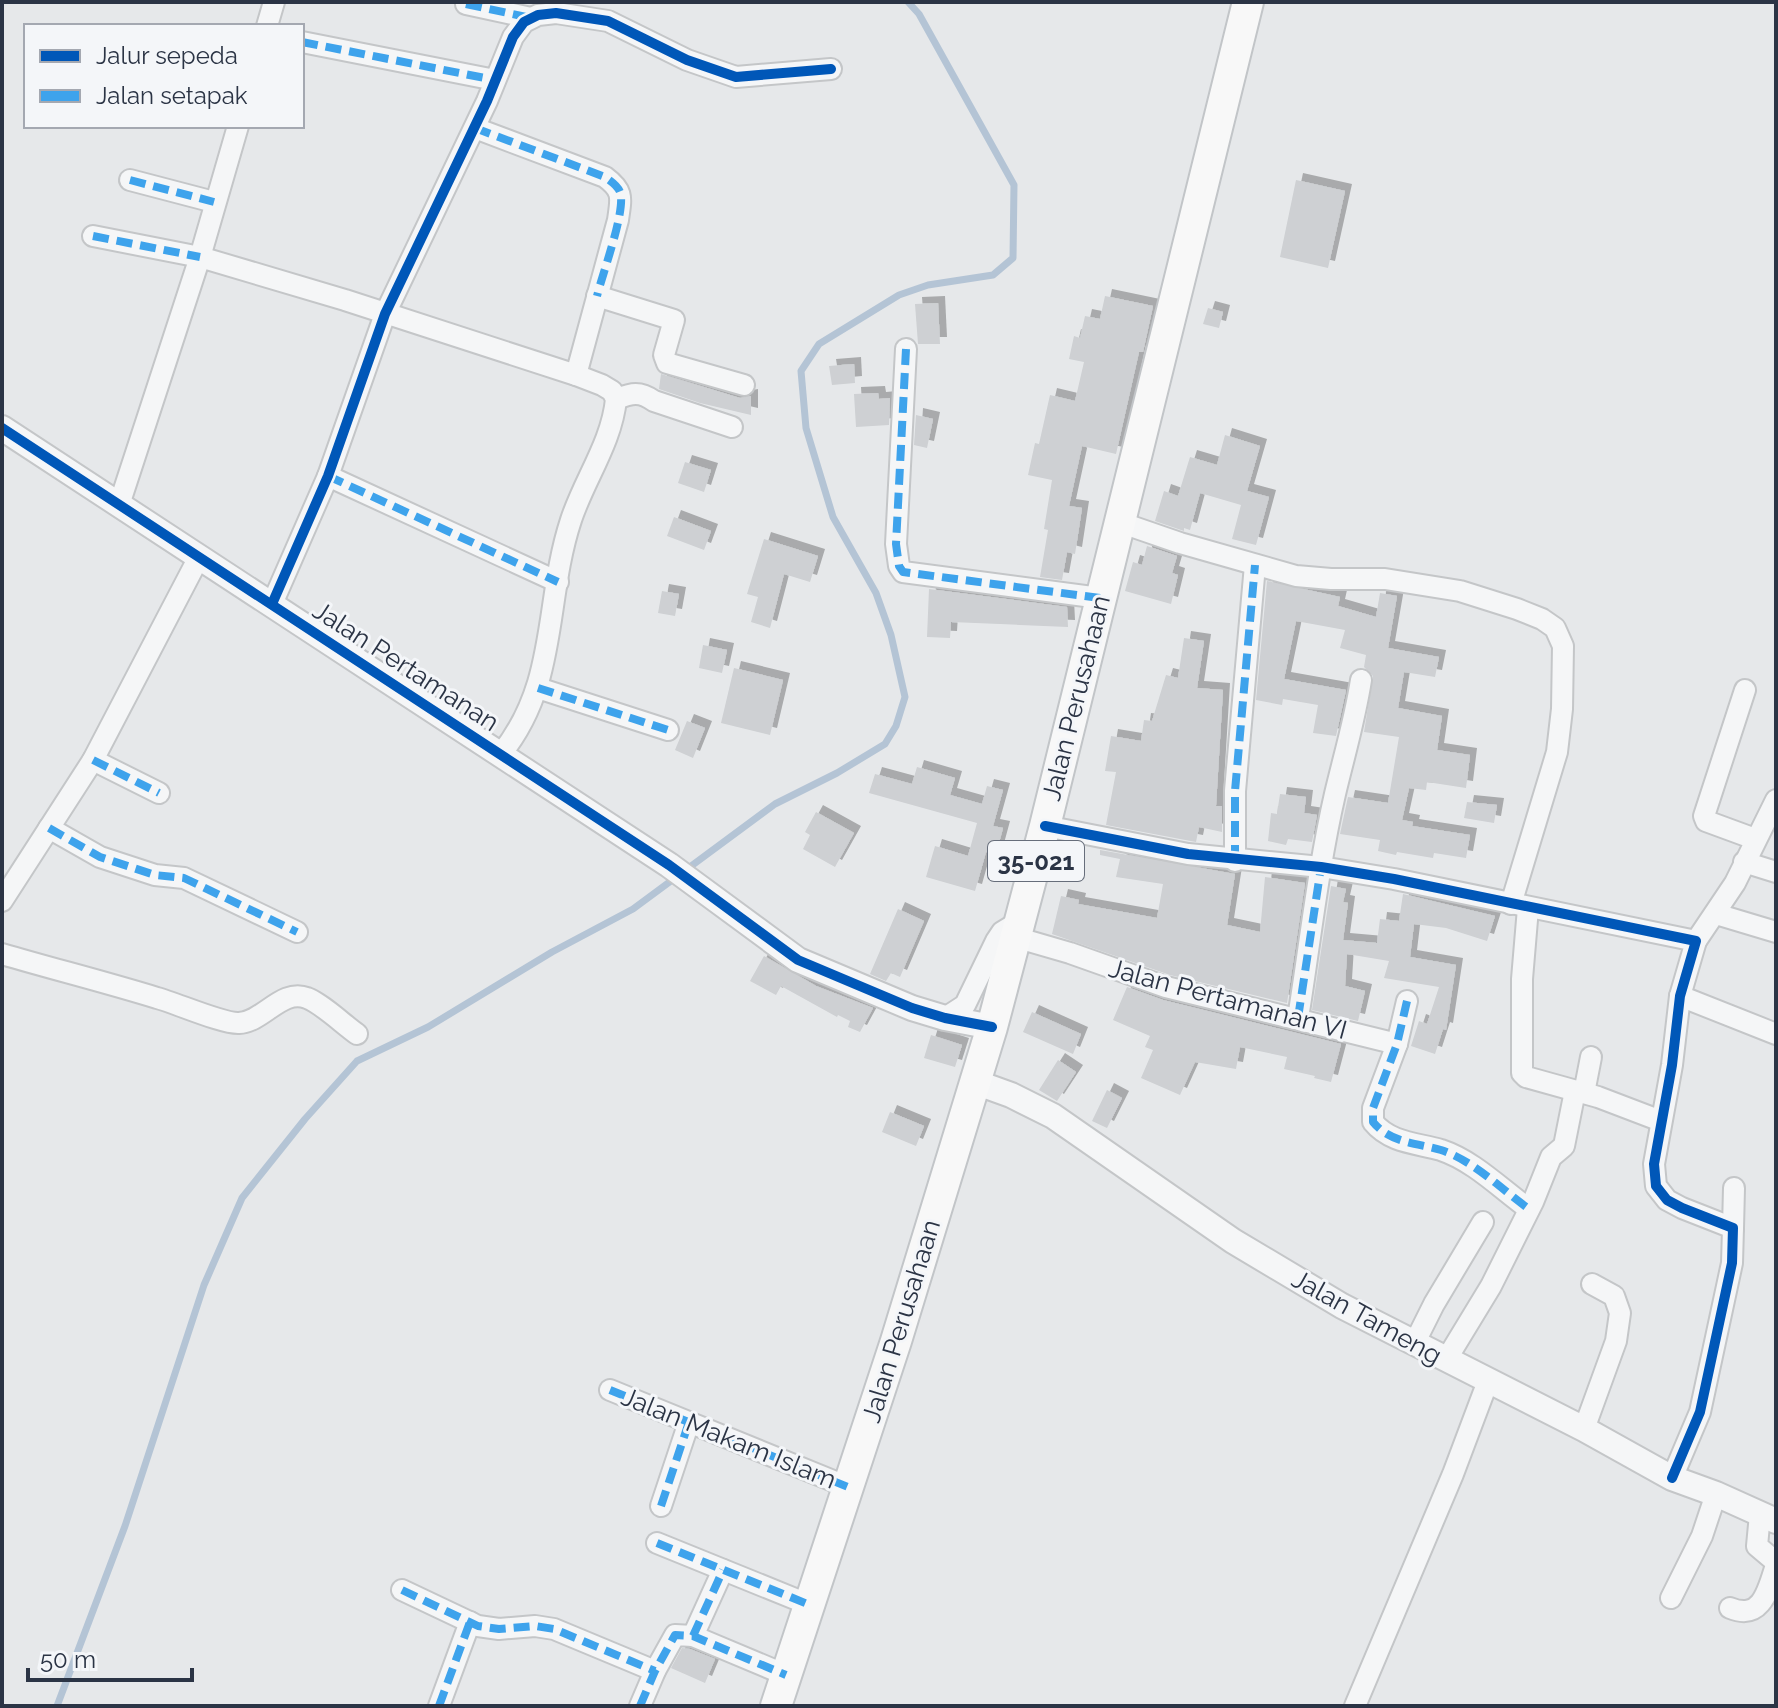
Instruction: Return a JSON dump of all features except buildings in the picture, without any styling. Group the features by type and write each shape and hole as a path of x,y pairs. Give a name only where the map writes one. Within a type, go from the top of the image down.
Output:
{"main road":[{"name":"Jalan Perusahaan","path":"776,1706 992,1027 1045,826 1248,2"}],"street":[{"path":"268,24 274,2"},
{"path":"466,4 531,18"},
{"path":"272,604 328,476 385,314 475,128 513,37 524,22 556,13 608,21 687,60 736,77 831,69"},
{"path":"304,42 495,80"},
{"path":"119,505 200,257 237,128"},
{"path":"475,128 605,177 617,186 621,196 618,220 576,375"},
{"path":"130,180 214,202"},
{"path":"93,236 200,257 576,375 612,391 616,399 610,429 572,518 560,556 538,688 501,754"},
{"path":"597,296 674,320 664,355 667,363 744,385"},
{"path":"906,349 896,544 899,566 908,574 1100,598"},
{"path":"616,399 634,393 645,395 654,401 732,427"},
{"name":"Jalan Pertamanan","path":"2,428 669,865 798,960 877,995 945,1018 992,1027"},
{"path":"328,476 558,582"},
{"path":"1119,522 1296,576 1385,579 1460,591 1542,619 1555,628 1563,646 1562,709 1557,752 1519,906 1522,1073 1526,1077 1580,1092 1661,1121"},
{"path":"2,901 93,760 199,557"},
{"path":"1235,861 1235,791 1255,565"},
{"path":"1298,1018 1321,867 1336,792 1355,723 1361,680"},
{"path":"538,688 668,730"},
{"path":"1745,690 1704,816 1706,821 1755,839"},
{"path":"93,760 159,793"},
{"path":"1733,1228 1682,1208 1661,1194 1656,1186 1654,1164 1672,1065 1680,996 1696,941 1735,883 1776,800"},
{"path":"1045,826 1235,861 1321,867 1696,941"},
{"path":"49,828 100,857 155,875 184,878 297,932"},
{"path":"1744,862 1776,872"},
{"path":"1716,914 1776,932"},
{"path":"945,1018 965,1005 1002,932 1017,929"},
{"name":"Jalan Pertamanan VI","path":"1017,929 1070,953 1166,987 1397,1044"},
{"path":"2,954 226,1021 240,1023 252,1020 285,999 296,996 307,998 357,1034"},
{"path":"1680,996 1776,1034"},
{"path":"1407,1001 1397,1044 1371,1115 1378,1128 1397,1140 1456,1156 1529,1209"},
{"path":"1446,1360 1491,1286 1551,1157 1561,1150 1568,1139 1591,1057"},
{"name":"Jalan Tameng","path":"975,1082 1011,1095 1053,1116 1233,1241 1342,1306 1584,1429 1672,1478 1768,1517"},
{"path":"1672,1478 1698,1417 1719,1330 1732,1263 1734,1188"},
{"path":"1414,1344 1483,1222"},
{"path":"1584,1429 1616,1341 1620,1313 1614,1296 1592,1284"},
{"path":"1355,1706 1453,1474 1488,1381"},
{"name":"Jalan Makam Islam","path":"610,1390 848,1487"},
{"path":"661,1506 689,1422"},
{"path":"1671,1598 1702,1536 1716,1494"},
{"path":"1730,1608 1742,1613 1754,1610 1761,1602 1776,1564 1757,1546 1768,1517"},
{"path":"657,1543 810,1605"},
{"path":"693,1636 723,1570"},
{"path":"402,1590 478,1626 554,1629 655,1671"},
{"path":"439,1706 470,1622"},
{"path":"640,1706 675,1635 693,1636 786,1675"}],"waterway":[{"path":"57,1706 125,1526 204,1285 242,1198 305,1119 357,1061 428,1027 552,952 633,909 775,804 837,773 885,744 896,726 905,697 891,635 876,593 833,517 806,428 801,371 819,344 899,295 928,285 993,275 1013,258 1014,185 919,14 908,2"}],"marked path":[{"path":"466,4 531,18"},
{"path":"304,42 495,80"},
{"path":"475,128 605,177 617,187 621,196 619,218 597,296"},
{"path":"130,180 214,202"},
{"path":"93,236 200,257"},
{"path":"906,349 896,544 899,566 903,572 1100,598"},
{"path":"328,476 558,582"},
{"path":"1235,861 1235,791 1255,565"},
{"path":"538,688 668,730"},
{"path":"93,760 159,793"},
{"path":"49,828 100,857 155,875 184,878 297,932"},
{"path":"1298,1018 1321,867"},
{"path":"1407,1001 1397,1044 1373,1108 1373,1122 1396,1138 1441,1150 1465,1161 1529,1209"},
{"path":"610,1390 848,1487"},
{"path":"661,1506 689,1422"},
{"path":"657,1543 810,1605"},
{"path":"693,1636 723,1570"},
{"path":"402,1590 478,1626 554,1629 655,1671"},
{"path":"439,1706 470,1622"},
{"path":"640,1706 675,1635 693,1636 786,1675"}],"cycle path":[{"path":"272,604 328,476 385,314 487,101 513,37 524,22 538,15 556,13 608,21 687,60 736,77 831,69"},
{"path":"2,428 669,865 798,960 912,1008 992,1027"},
{"path":"1045,826 1188,854 1321,867 1394,879 1696,941 1680,996 1672,1065 1654,1164 1656,1186 1667,1200 1733,1228 1732,1263 1700,1412 1672,1478"}]}
